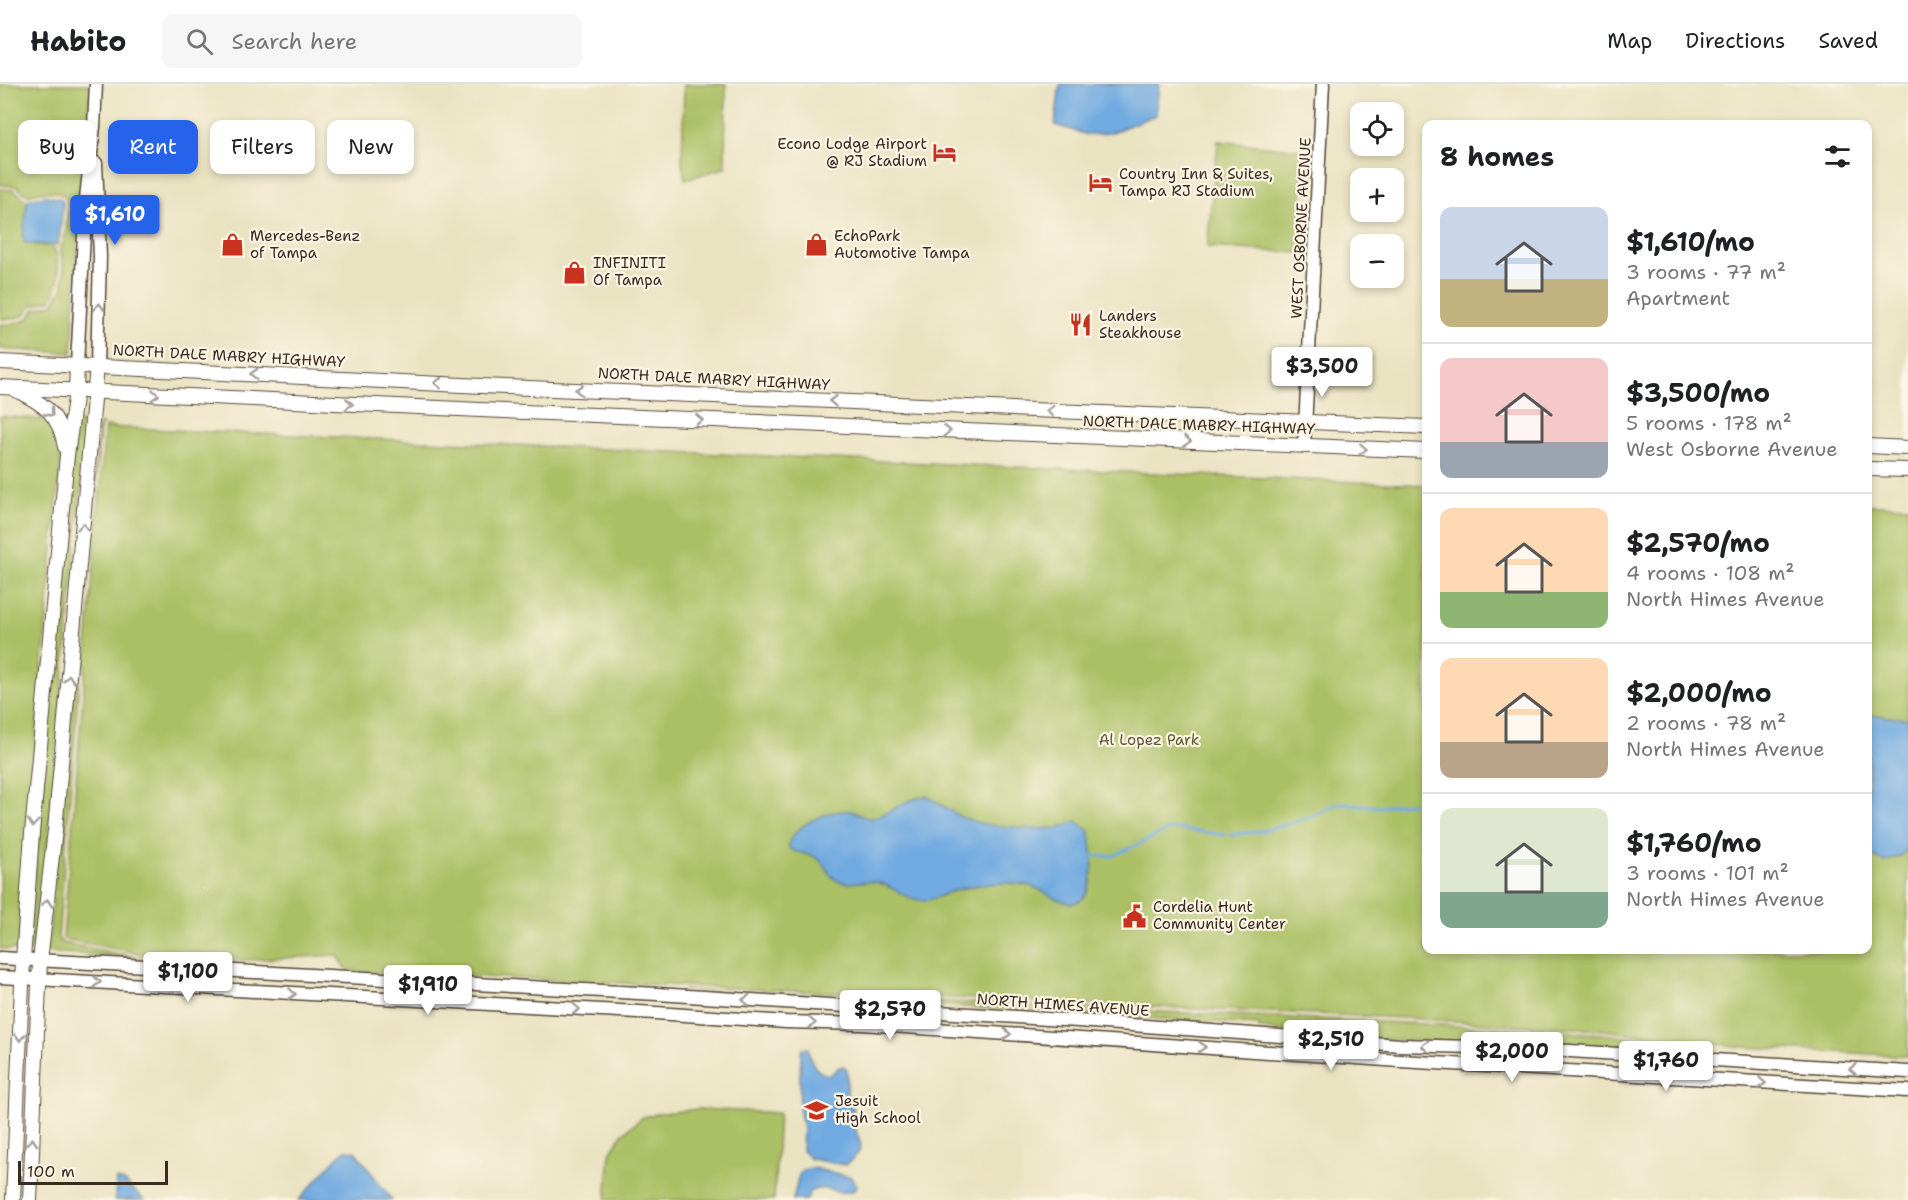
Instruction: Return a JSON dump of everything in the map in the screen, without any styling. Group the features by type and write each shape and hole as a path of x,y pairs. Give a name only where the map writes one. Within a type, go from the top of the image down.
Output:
{"main road":[{"name":"NORTH DALE MABRY HIGHWAY","path":"0,362 1422,427"},
{"path":"13,1200 23,960 67,455 76,391 77,365"},
{"path":"30,1200 40,961 56,819 97,366"},
{"name":"NORTH DALE MABRY HIGHWAY","path":"6,387 1422,451"},
{"path":"6,387 39,402 51,412 64,438 67,455"},
{"path":"1128,439 1130,414"},
{"path":"1872,446 1908,448"},
{"path":"1872,469 1908,470"}],"street":[{"path":"94,120 96,84"},
{"name":"WEST OSBORNE AVENUE","path":"1304,446 1323,84"},
{"path":"96,170 100,257 97,366"},
{"path":"77,365 89,174"},
{"name":"NORTH HIMES AVENUE","path":"0,958 786,1002 1400,1045 1538,1049 1908,1072"},
{"path":"0,977 786,1022 862,1024 1467,1066 1908,1091"},
{"path":"517,988 518,1006"},
{"path":"656,1013 657,994"},
{"path":"786,1002 786,1022"}],"green space":[{"path":"0,84 90,84 89,120 18,120 18,174 83,174 79,203 72,353 0,349 0,324 20,322 29,318 34,309 53,304 63,287 64,270 60,248 66,231 68,205 66,197 57,193 42,192 27,195 16,186 0,185"},
{"path":"684,84 726,84 725,168 685,179 682,164"},
{"path":"1218,141 1303,150 1301,253 1207,247"},
{"path":"0,189 14,190 27,201 24,242 55,249 58,270 57,287 51,300 30,306 25,314 14,319 0,319"},
{"path":"0,416 50,420 61,455 18,950 0,949"},
{"path":"77,422 87,423 49,830 35,951 29,951 60,584"},
{"path":"99,424 102,424 58,938 62,943 141,958 47,952 61,831"},
{"name":"Al Lopez Park","path":"105,427 1422,485 1422,954 1872,954 1872,505 1908,506 1908,1056 1742,1047 1602,1030 1404,1018 348,971 337,955 191,963 63,939"},
{"path":"683,990 1404,1023 1601,1034 1677,1044 1674,1053 1400,1040 1259,1029 1259,1025"},
{"path":"698,1109 779,1113 774,1200 606,1200 610,1153 622,1134 643,1117"}],"water":[{"path":"1060,84 1159,84 1156,115 1110,133 1088,135 1055,125"},
{"path":"46,196 62,199 57,245 24,242 27,201 31,198"},
{"path":"1872,715 1908,719 1908,849 1901,856 1885,862 1872,857"},
{"path":"927,796 961,817 982,824 1032,829 1057,828 1077,821 1089,831 1092,847 1092,877 1086,894 1081,900 1069,903 1030,886 1001,883 972,886 930,899 913,899 876,882 851,883 836,880 818,859 789,848 790,840 795,833 812,820 822,816 850,811 872,818"},
{"path":"803,1048 808,1048 812,1062 825,1074 830,1075 839,1067 844,1066 847,1069 847,1099 854,1110 851,1112 852,1121 861,1145 859,1151 845,1165 811,1159 802,1151 803,1129 799,1108"},
{"path":"346,1150 355,1151 392,1200 299,1200 339,1155"},
{"path":"812,1168 851,1177 857,1185 855,1190 843,1192 816,1189 809,1192 807,1200 793,1200 802,1170"},
{"path":"116,1179 125,1182 144,1200 115,1200"}],"waterway":[{"path":"1230,835 1281,826 1310,817 1342,803 1380,807 1406,803 1422,804"},
{"path":"1092,856 1113,856 1171,829 1225,835"}],"place":[{"name":"Econo Lodge Airport @ RJ Stadium","path":"945,153"},
{"name":"Country Inn & Suites, Tampa RJ Stadium","path":"1101,183"},
{"name":"Mercedes-Benz of Tampa","path":"232,245"},
{"name":"EchoPark Automotive Tampa","path":"816,245"},
{"name":"INFINITI Of Tampa","path":"575,272"},
{"name":"Landers Steakhouse","path":"1081,325"},
{"name":"Cordelia Hunt Community Center","path":"1135,916"},
{"name":"Jesuit High School","path":"817,1110"}]}
